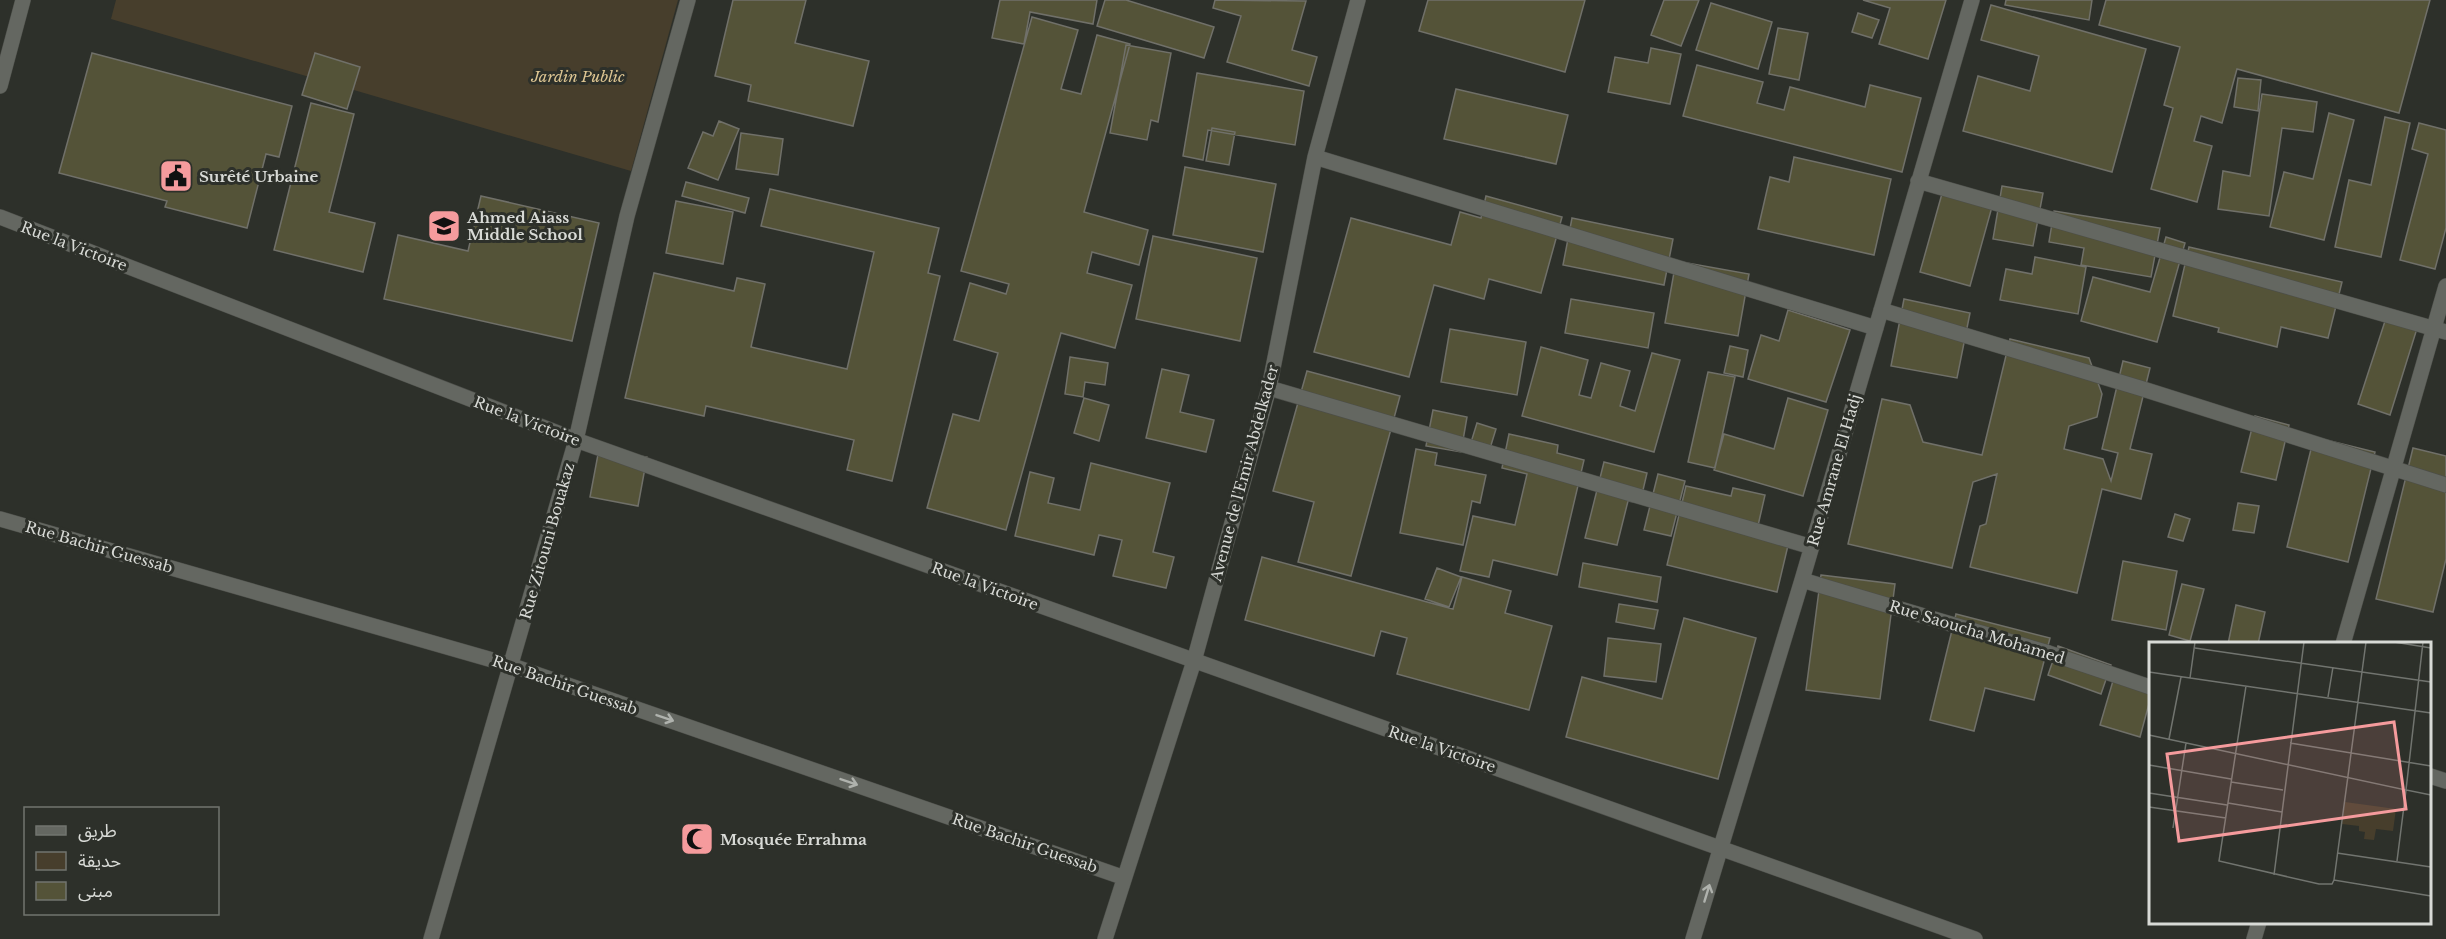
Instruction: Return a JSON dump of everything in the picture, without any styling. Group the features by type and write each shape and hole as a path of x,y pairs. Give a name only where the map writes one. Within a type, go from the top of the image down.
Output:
{"street":[{"path":"0,86 23,0"},
{"name":"Rue Zitouni Bouakaz","path":"431,939 576,440 627,216 688,0"},
{"name":"Avenue de l'Emir Abdelkader","path":"1105,939 1122,877 1194,661 1269,388 1315,158 1358,0"},
{"name":"Rue Amrane El Hadj","path":"1693,939 1812,547 1972,0"},
{"path":"1315,158 1876,328"},
{"path":"1918,181 2440,330"},
{"name":"Rue la Victoire","path":"0,217 576,440 1975,939"},
{"path":"2344,642 2440,330 2446,286"},
{"path":"1881,310 2143,389 2446,485"},
{"path":"1269,388 1812,547"},
{"name":"Rue Bachir Guessab","path":"0,519 510,665 1122,877"},
{"name":"Rue Saoucha Mohamed","path":"1802,580 2049,653 2149,686"},
{"path":"2431,776 2446,781"},
{"path":"2254,939 2258,924"}],"green space":[{"name":"Jardin Public","path":"116,0 678,0 631,171 111,19"}],"building":[{"path":"733,0 806,0 795,43 869,61 853,126 748,101 751,85 715,76"},
{"path":"1000,0 1097,0 1093,24 1030,12 1024,44 992,38"},
{"path":"1105,0 1126,0 1214,27 1204,58 1097,26"},
{"path":"1215,0 1306,1 1292,50 1317,57 1309,86 1227,62 1241,16 1213,8"},
{"path":"1428,0 1585,0 1565,72 1419,31"},
{"path":"1664,0 1699,0 1681,46 1651,35"},
{"path":"1863,0 1946,0 1928,59 1879,44 1890,8"},
{"path":"2006,0 2092,0 2089,20 2005,5"},
{"path":"2106,0 2430,0 2399,113 2237,69 2222,123 2201,116 2194,141 2212,146 2197,202 2151,189 2173,108 2164,105 2180,47 2099,25"},
{"path":"1711,3 1772,22 1758,69 1696,50"},
{"path":"1991,5 2146,49 2112,172 1963,131 1978,76 2030,91 2039,56 1981,40"},
{"path":"1858,13 1879,20 1872,38 1852,32"},
{"path":"1032,17 1078,30 1061,89 1081,94 1097,35 1130,44 1084,212 1148,230 1139,265 1092,252 1087,273 1132,285 1115,348 1061,333 1006,530 927,508 953,414 979,421 998,353 954,340 970,283 1006,294 1009,284 961,271"},
{"path":"1778,28 1808,33 1799,80 1769,74"},
{"path":"1126,45 1171,53 1158,122 1151,120 1147,140 1110,133"},
{"path":"1651,48 1681,54 1670,104 1608,92 1615,57 1648,63"},
{"path":"92,53 292,106 279,157 266,154 247,228 165,207 167,201 59,173"},
{"path":"315,53 360,67 347,109 302,95"},
{"path":"1697,65 1763,82 1757,103 1784,110 1790,87 1865,107 1870,85 1921,98 1902,172 1683,116"},
{"path":"1197,73 1304,91 1295,145 1208,130 1203,160 1183,156"},
{"path":"2238,78 2261,80 2258,111 2234,107"},
{"path":"1456,89 1568,115 1556,164 1444,139"},
{"path":"2262,94 2317,102 2313,132 2282,128 2269,216 2218,209 2223,171 2250,176"},
{"path":"311,103 354,114 329,212 375,223 363,272 274,250"},
{"path":"2329,113 2354,120 2324,240 2270,227 2284,172 2313,179"},
{"path":"2385,117 2410,123 2381,257 2335,247 2349,180 2371,185"},
{"path":"719,121 739,129 718,180 688,168 703,132 713,136"},
{"path":"2419,123 2446,130 2446,228 2435,269 2400,260 2428,154 2412,149"},
{"path":"1212,128 1235,132 1229,165 1206,161"},
{"path":"741,133 783,139 778,175 736,169"},
{"path":"1794,157 1891,179 1874,255 1758,229 1770,177 1789,182"},
{"path":"1185,167 1276,184 1263,252 1173,235"},
{"path":"686,182 749,198 745,213 682,196"},
{"path":"1945,183 1995,196 1970,286 1920,272"},
{"path":"2002,186 2043,193 2033,246 1993,239"},
{"path":"770,189 939,228 928,273 940,276 892,481 847,470 854,440 706,406 704,416 625,398 654,273 734,291 737,278 765,284 751,347 847,369 874,252 761,226"},
{"path":"481,196 599,223 572,341 384,299 398,235 468,251"},
{"path":"1486,196 1562,217 1541,293 1489,279 1484,299 1434,285 1409,377 1314,352 1351,218 1451,245 1460,212 1481,218"},
{"path":"676,201 733,212 723,264 666,253"},
{"path":"2054,211 2160,228 2151,277 2081,265 2084,248 2049,242"},
{"path":"1572,218 1673,239 1664,285 1563,265"},
{"path":"1153,236 1257,258 1240,341 1136,319"},
{"path":"2166,237 2185,243 2157,342 2081,321 2093,277 2150,292"},
{"path":"2189,247 2342,282 2328,338 2281,327 2277,347 2218,332 2219,328 2173,316"},
{"path":"2035,257 2086,267 2078,314 2000,300 2006,269 2032,274"},
{"path":"1676,261 1749,274 1738,336 1665,323"},
{"path":"1571,299 1654,313 1648,348 1565,333"},
{"path":"1904,299 1970,313 1957,378 1891,366"},
{"path":"1788,310 1850,330 1826,402 1748,379 1761,335 1779,341"},
{"path":"2388,312 2419,322 2390,415 2358,404"},
{"path":"1450,329 1526,342 1517,395 1441,382"},
{"path":"2010,339 2089,358 2102,394 2097,417 2069,426 2064,449 2103,459 2111,481 2118,453 2102,449 2123,361 2150,368 2130,449 2152,454 2141,499 2102,489 2077,593 1970,567 1980,526 1986,524 1997,474 1973,482 1952,568 1848,544 1882,399 1910,405 1923,442 1982,455"},
{"path":"1730,346 1748,350 1743,377 1724,373"},
{"path":"1541,347 1588,360 1579,395 1591,398 1601,363 1630,371 1620,406 1635,411 1652,353 1680,360 1654,452 1522,416"},
{"path":"1070,357 1108,363 1105,385 1085,382 1083,397 1065,394"},
{"path":"1162,369 1189,375 1180,412 1214,420 1206,452 1146,438"},
{"path":"1307,371 1400,396 1351,576 1298,562 1314,502 1273,491"},
{"path":"1708,372 1735,377 1715,468 1688,462"},
{"path":"1084,398 1109,405 1099,441 1074,433"},
{"path":"1788,398 1828,410 1803,496 1714,470 1724,434 1774,449"},
{"path":"1433,410 1467,417 1461,452 1426,446"},
{"path":"2255,416 2289,425 2276,480 2241,472"},
{"path":"1477,423 1496,429 1487,458 1468,452"},
{"path":"1509,434 1558,445 1557,453 1584,460 1557,575 1493,560 1489,577 1460,571 1473,516 1515,525 1527,474 1502,468"},
{"path":"2314,437 2375,452 2348,562 2287,547"},
{"path":"2413,448 2446,456 2446,559 2433,612 2376,599"},
{"path":"599,449 647,457 638,506 590,497"},
{"path":"1416,449 1437,453 1435,465 1486,475 1480,503 1472,501 1463,545 1400,533"},
{"path":"1604,462 1647,473 1640,503 1628,501 1617,545 1585,538"},
{"path":"1091,463 1170,483 1153,552 1174,557 1166,588 1113,576 1122,540 1099,535 1094,555 1015,536 1030,472 1054,478 1048,503 1080,510"},
{"path":"1658,474 1685,481 1671,536 1644,530"},
{"path":"1686,486 1731,496 1733,488 1765,495 1757,530 1790,537 1777,592 1667,565"},
{"path":"2238,503 2259,506 2254,533 2233,530"},
{"path":"2175,514 2190,519 2183,541 2168,537"},
{"path":"1262,557 1453,609 1462,577 1511,591 1505,613 1552,626 1529,710 1397,674 1407,638 1381,631 1374,656 1245,620"},
{"path":"2123,561 2177,571 2166,630 2112,620"},
{"path":"1583,563 1661,577 1657,602 1579,587"},
{"path":"1437,568 1461,577 1449,607 1425,599"},
{"path":"1821,575 1895,584 1880,699 1806,690"},
{"path":"2182,584 2204,589 2190,641 2169,635"},
{"path":"1619,604 1658,610 1654,629 1616,622"},
{"path":"2236,605 2265,612 2258,642 2228,642"},
{"path":"1956,614 2050,638 2034,700 1985,688 1974,731 1930,720"},
{"path":"1684,618 1756,638 1718,779 1566,737 1582,677 1662,699"},
{"path":"1608,638 1661,644 1656,682 1604,676"},
{"path":"2058,646 2111,665 2101,694 2048,675"},
{"path":"2115,674 2149,684 2149,704 2140,737 2100,725"}],"place":[{"name":"Surêté Urbaine","path":"176,176"},
{"name":"Ahmed Aiass Middle School","path":"444,226"},
{"name":"Mosquée Errahma","path":"697,839"}]}
